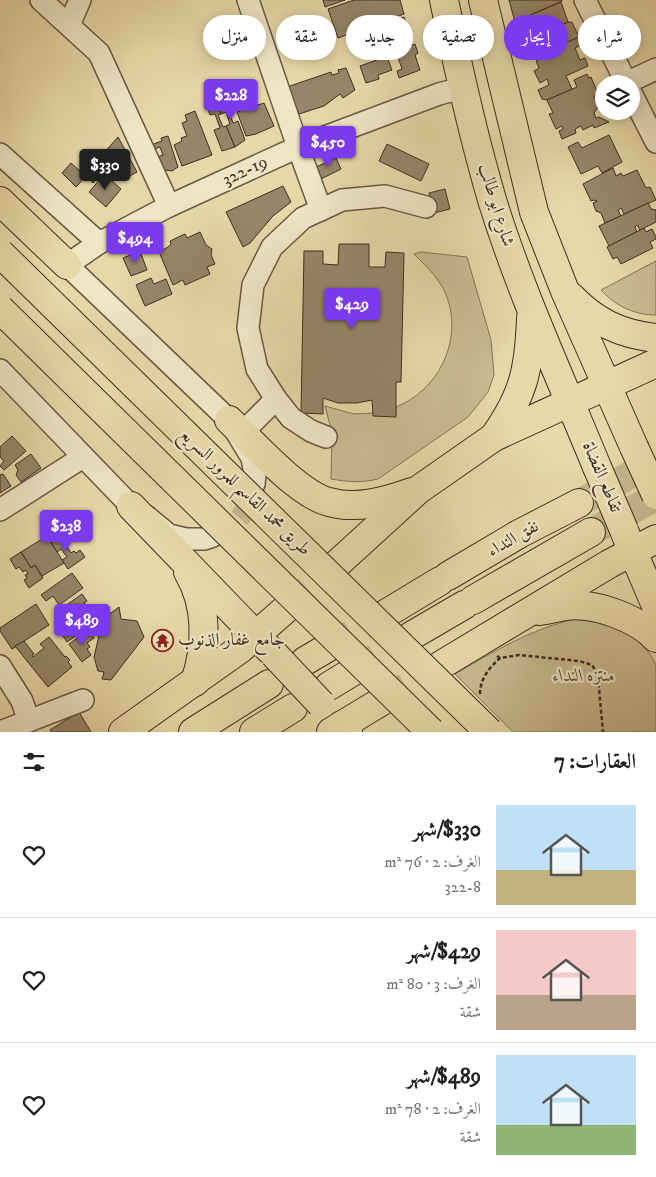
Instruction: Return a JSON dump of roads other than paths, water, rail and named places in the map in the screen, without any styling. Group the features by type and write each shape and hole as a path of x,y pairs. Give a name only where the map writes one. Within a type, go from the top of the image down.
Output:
{"main road":[{"name":"شارع ابو طالب","path":"444,0 462,88 493,203 532,314 570,402"},
{"name":"شارع ابو طالب","path":"483,0 534,212 565,291 606,386"},
{"path":"0,201 66,265"},
{"name":"طريق محمد القاسم للمرور السريع","path":"0,253 489,732"},
{"path":"565,291 586,312 612,327 640,336 656,338"},
{"path":"0,309 432,732"},
{"path":"494,437 510,415 521,390 528,365 532,314"},
{"path":"337,564 418,490 494,437 656,363"},
{"path":"606,386 656,495"},
{"name":"تقاطع القضاة","path":"570,402 597,467 638,540"},
{"path":"236,426 305,490 330,503 353,505 371,503 388,500 418,490"},
{"name":"نفق النداء","path":"387,613 519,534 579,503"},
{"path":"131,506 265,645 325,695 340,730 382,702"},
{"name":"نفق النداء","path":"411,636 543,558 591,532"},
{"path":"441,665 495,641 638,540 656,606"},
{"path":"181,559 191,576 203,614 204,650 195,682"},
{"path":"495,641 530,613 568,606 606,609 647,628 656,638"},
{"path":"123,732 195,682 265,645 288,608"},
{"path":"325,695 352,672"},
{"path":"193,732 269,684"},
{"path":"254,732 293,708"}],"street":[{"path":"41,0 99,53 170,206"},
{"path":"69,25 80,0"},
{"path":"248,0 321,210"},
{"path":"585,0 623,75"},
{"path":"640,77 656,69"},
{"name":"322-19","path":"66,265 99,243 170,206 298,147 439,94 462,88"},
{"path":"640,111 656,142"},
{"path":"0,154 99,243"},
{"path":"326,437 311,431 291,418 257,369 248,328 253,285 272,247 303,218 342,200 385,196 426,206"},
{"path":"66,265 236,426 252,458 255,475 254,484"},
{"path":"0,370 131,506 169,535 186,539 204,539 213,536"},
{"path":"236,426 276,399"},
{"path":"0,510 83,457"},
{"path":"0,666 22,701 29,721"},
{"path":"0,732 83,700"}],"tunnel":[{"path":"579,503 656,461"},
{"path":"213,536 229,528 241,516 250,501 254,484"},
{"path":"591,532 656,497"},
{"path":"287,608 337,564"},
{"path":"327,648 387,613"},
{"path":"352,672 411,636"},
{"path":"382,701 441,665"}],"place":[{"name":"جامع غفار الذنوب","path":"162,640"}],"park label":[{"name":"منتزه النداء","path":"584,676"}]}
